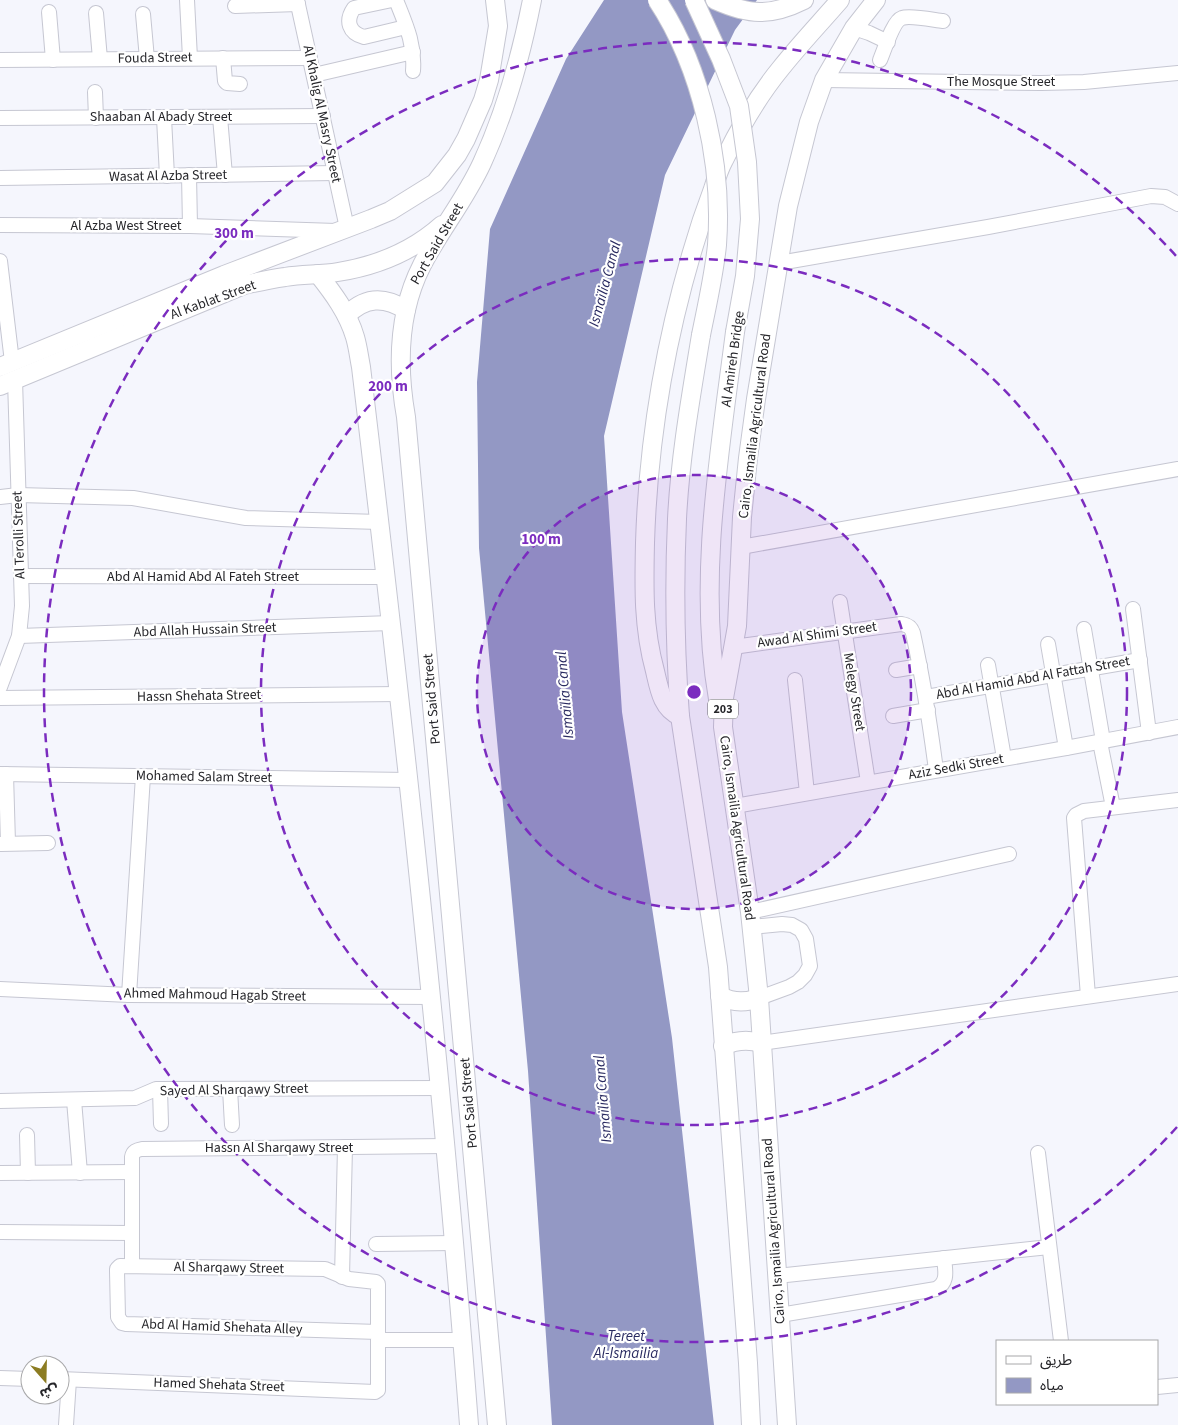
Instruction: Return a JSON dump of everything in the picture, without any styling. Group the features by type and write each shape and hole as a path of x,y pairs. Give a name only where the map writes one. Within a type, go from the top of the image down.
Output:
{"main road":[{"name":"Al Kablat Street","path":"6,364 224,275 390,211 435,183 456,155 475,120 489,80 498,26 495,0"},
{"name":"Port Said Street","path":"497,1425 401,376 402,341 406,310 412,288 422,264 478,172 501,117 519,60 532,0"},
{"path":"658,0 684,50 702,98 714,153 718,201 717,245 685,435 677,518 675,601 680,716 718,967 751,1425"},
{"name":"Al Amireh Bridge","path":"694,0 721,59 739,106 747,162 750,219 746,276 735,332 716,484 711,544 711,646 723,727"},
{"path":"715,0 744,11 766,12 788,8 804,0"},
{"path":"680,716 671,711 663,699 650,654 644,597 650,461 671,330 701,222 723,162 746,117 780,68 840,0"},
{"name":"Cairo, Ismailia Agricultural Road","path":"787,1425 759,998 751,919 723,727 724,698 737,626 748,458 788,206 809,122 824,80 854,28 872,6"},
{"name":"Al Kablat Street","path":"7,383 244,285 285,277 355,269 391,257 424,239 454,214"},
{"name":"Port Said Street","path":"318,274 334,294 346,315 355,337 361,367 399,694 446,1146 469,1425"},
{"path":"346,315 361,304 380,300 398,305 406,310"},
{"path":"720,996 739,1002 759,998"},
{"path":"724,1046 746,1040 761,1043"}],"street":[{"path":"187,0 190,58"},
{"path":"392,0 354,8 350,14 350,26 358,36 364,37 406,27"},
{"path":"396,0 412,43 413,71"},
{"path":"234,6 297,2"},
{"name":"Al Khalig Al Masry Street","path":"297,2 335,173 344,230"},
{"path":"49,12 53,60"},
{"path":"96,13 100,59"},
{"path":"143,14 147,59"},
{"path":"880,60 896,23 901,18 943,21"},
{"path":"854,28 888,42"},
{"path":"314,75 413,52"},
{"path":"223,58 225,81 227,83 240,84"},
{"name":"Fouda Street","path":"0,60 310,58"},
{"name":"The Mosque Street","path":"824,80 1041,83 1084,82 1178,74"},
{"path":"95,92 96,118"},
{"name":"Shaaban Al Abady Street","path":"0,118 323,116"},
{"path":"220,117 225,175"},
{"path":"164,118 167,176"},
{"name":"Wasat Al Azba Street","path":"0,178 335,173"},
{"path":"189,175 190,226"},
{"path":"778,263 1151,196 1165,197 1178,204"},
{"name":"Al Azba West Street","path":"0,225 190,226 344,230"},
{"path":"0,261 6,364"},
{"name":"Al Terolli Street","path":"0,689 19,636 22,606 18,495 7,383"},
{"path":"741,547 1178,469"},
{"path":"0,497 18,495 133,498 246,518 379,522"},
{"name":"Abd Al Hamid Abd Al Fateh Street","path":"21,576 386,577"},
{"name":"Melegy Street","path":"840,602 868,782"},
{"path":"1133,609 1149,733"},
{"name":"Abd Allah Hussain Street","path":"19,636 391,623"},
{"name":"Awad Al Shimi Street","path":"733,646 907,624 911,628 920,666"},
{"path":"1084,629 1113,808"},
{"path":"1048,644 1066,748"},
{"name":"Abd Al Hamid Abd Al Fattah Street","path":"894,716 927,704 991,686 1140,660"},
{"path":"988,665 1004,758"},
{"path":"896,670 920,666 936,770"},
{"path":"795,680 807,793"},
{"name":"Hassn Shehata Street","path":"0,689 399,694"},
{"name":"Aziz Sedki Street","path":"735,806 1178,727"},
{"path":"3,774 4,844 48,843"},
{"name":"Mohamed Salam Street","path":"3,774 408,780"},
{"path":"129,995 143,776"},
{"path":"1088,996 1074,823 1076,814 1178,800"},
{"path":"751,919 1009,854"},
{"path":"751,919 792,925 801,930 806,939 810,966 805,975 789,988 759,998"},
{"path":"761,1043 1178,984"},
{"name":"Ahmed Mahmoud Hagab Street","path":"0,989 129,995 430,998"},
{"name":"Sayed Al Sharqawy Street","path":"0,1101 134,1098 156,1090 440,1088"},
{"path":"230,1089 232,1125"},
{"path":"160,1090 161,1124"},
{"path":"74,1100 80,1172"},
{"path":"27,1135 28,1173"},
{"name":"Hassn Al Sharqawy Street","path":"132,1172 132,1155 134,1152 142,1149 446,1146"},
{"path":"345,1147 342,1276 356,1281 377,1283 378,1336"},
{"path":"1038,1154 1061,1340"},
{"path":"0,1173 132,1172 132,1266"},
{"path":"0,1232 131,1233"},
{"path":"376,1244 454,1243"},
{"path":"777,1276 1049,1247"},
{"path":"780,1315 936,1289 943,1284 946,1277 944,1258"},
{"name":"Al Sharqawy Street","path":"117,1269 120,1266 132,1266 325,1269 342,1276"},
{"name":"Abd Al Hamid Shehata Alley","path":"117,1269 118,1317 122,1323 126,1324 462,1340"},
{"name":"Hamed Shehata Street","path":"70,1379 374,1392 378,1390 378,1336"},
{"path":"0,1378 20,1379"},
{"path":"1158,1387 1178,1385"},
{"path":"65,1405 66,1425"}],"water":[{"name":"Tereet Al-Ismailia","path":"604,0 757,0 735,30 665,175 604,436 622,712 672,1038 714,1425 552,1425 528,1071 479,548 477,382 490,229 566,59"}],"water label":[{"name":"Ismaïlia Canal","path":"605,284"},
{"name":"Ismaïlia Canal","path":"565,695"},
{"name":"Ismaïlia Canal","path":"603,1099"}]}
